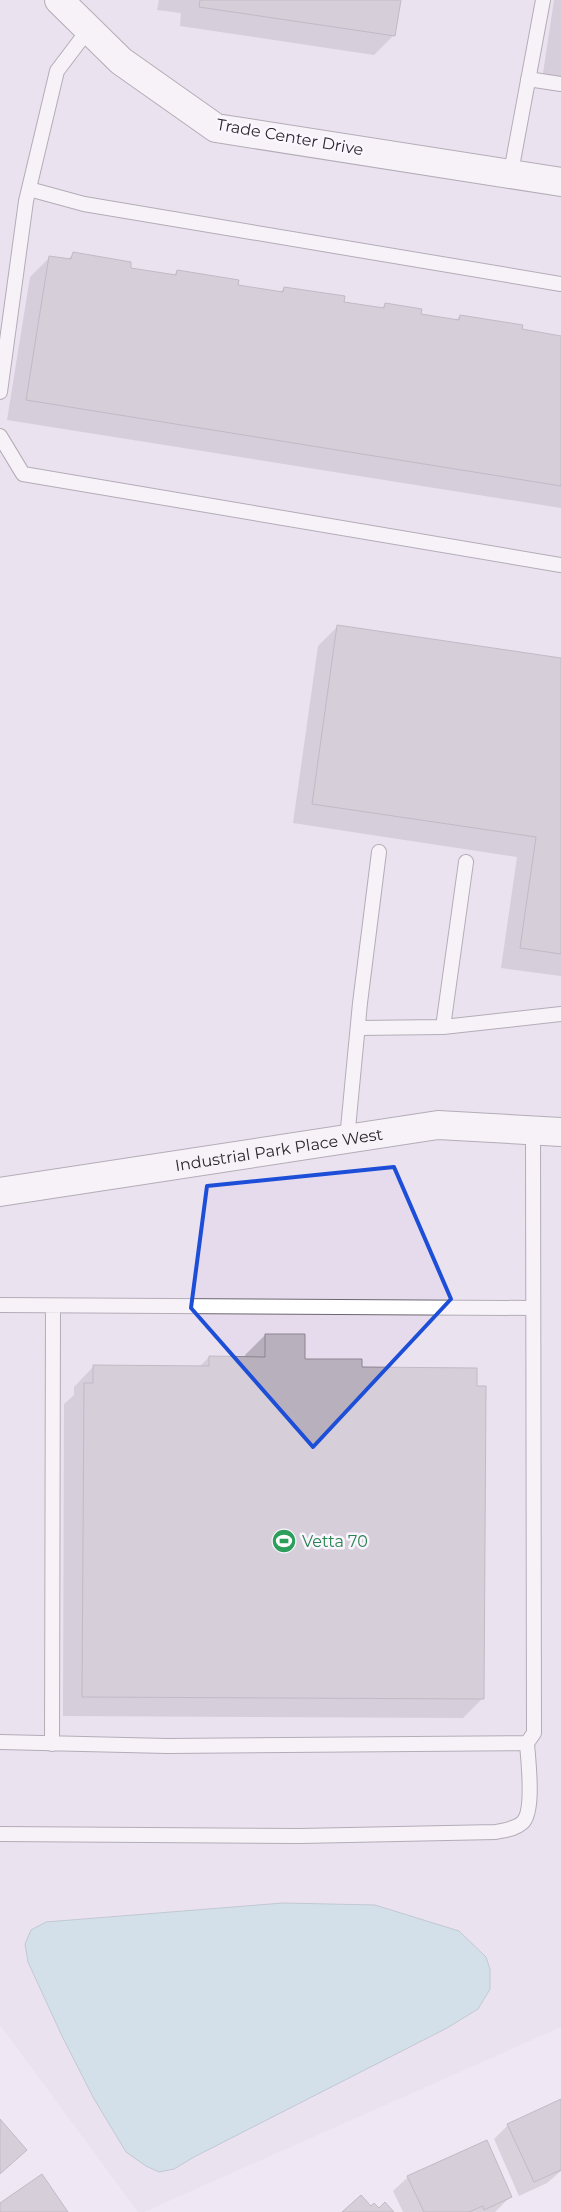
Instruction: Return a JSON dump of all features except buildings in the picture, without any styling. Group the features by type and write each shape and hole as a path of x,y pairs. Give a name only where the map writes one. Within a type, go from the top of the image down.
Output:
{"street":[{"name":"Trade Center Drive","path":"54,1 121,61 216,128 510,172 561,182"},
{"name":"Industrial Park Place West","path":"0,1192 438,1125 561,1132"}],"lane":[{"path":"510,172 543,0"},
{"path":"0,392 29,189 57,71 88,30"},
{"path":"528,79 561,84"},
{"path":"29,189 84,204 561,284"},
{"path":"0,436 23,474 561,565"},
{"path":"348,1139 358,1028 379,852"},
{"path":"443,1027 466,862"},
{"path":"358,1028 443,1027 561,1014"},
{"path":"0,1834 300,1836 496,1832 514,1828 523,1823 530,1810 527,1743 534,1733 533,1131"},
{"path":"0,1305 532,1308"},
{"path":"52,1744 53,1306"},
{"path":"0,1742 177,1746 527,1743"}],"highlighted area":[{"path":"394,1167 451,1299 313,1447 191,1308 207,1186"}],"shaded area":[{"path":"0,0 561,0 561,2027 144,2212 138,2212 0,2025"}],"water":[{"path":"283,1903 375,1905 459,1931 486,1957 490,1969 490,1989 478,2009 447,2028 174,2169 159,2172 146,2166 126,2152 93,2097 62,2036 28,1962 25,1944 31,1930 46,1922"}],"place":[{"name":"Vetta 70","path":"284,1541"}]}
